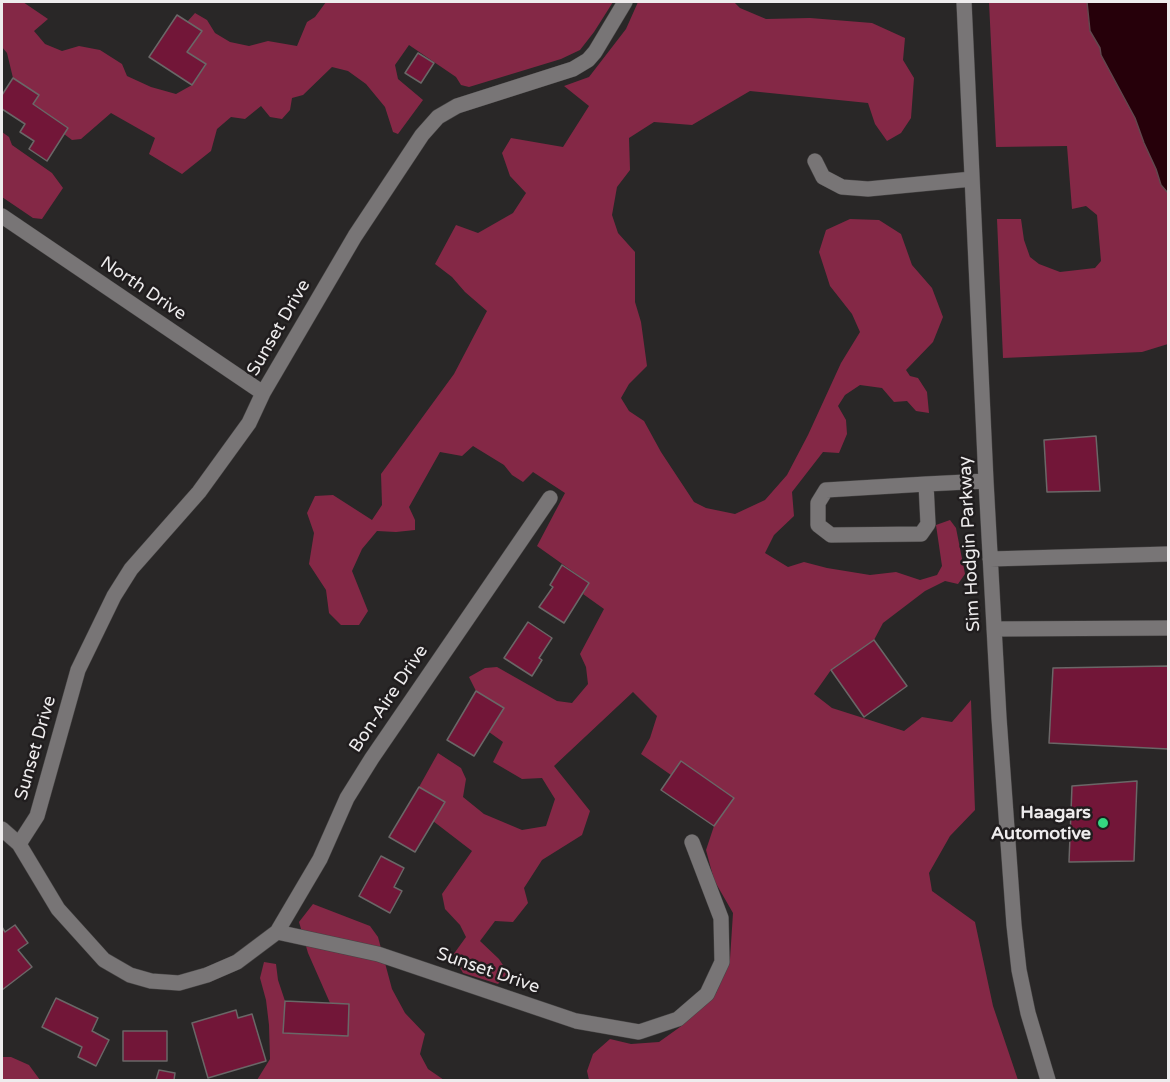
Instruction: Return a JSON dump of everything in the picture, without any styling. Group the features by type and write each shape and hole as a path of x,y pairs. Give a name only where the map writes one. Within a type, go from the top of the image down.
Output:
{"street":[{"name":"Sunset Drive","path":"19,844 37,816 78,670 114,596 142,556 199,492 249,423 263,393 355,236 422,135 438,117 457,106 573,69 588,60 596,52 625,2"},
{"name":"Sim Hodgin Parkway","path":"964,2 990,559 1016,948 1028,1014 1048,1080"},
{"path":"815,161 823,177 842,187 868,189 972,179"},
{"name":"North Drive","path":"2,216 263,393"},
{"path":"926,484 928,524 921,534 831,535 818,525 818,503 826,490 926,484 986,481"},
{"name":"Bon-Aire Drive","path":"277,932 320,859 347,798 372,758 550,498"},
{"path":"990,559 1168,554"},
{"path":"994,629 1168,628"},
{"path":"2,829 19,844 58,909 104,960 130,975 151,981 180,983 207,975 237,962 277,932"},
{"name":"Sunset Drive","path":"277,932 378,954 576,1022 639,1032 678,1019 707,994 722,962 721,918 692,842"}],"shaded area":[{"path":"2,2 23,2 48,19 34,31 45,44 62,51 79,46 100,50 122,64 127,76 151,87 176,94 192,85 206,65 187,52 201,31 187,22 195,13 207,20 215,33 230,42 249,46 268,41 297,46 307,22 315,17 326,2 613,2 580,50 561,59 469,87 461,85 456,77 409,45 395,65 398,79 423,100 398,134 393,132 385,107 366,84 348,71 332,67 303,95 292,98 290,110 282,119 270,117 261,106 245,119 231,117 217,129 211,151 182,174 149,154 155,138 111,113 81,139 72,140 64,134 68,128 33,104 38,95 13,78 7,53 2,47"},
{"path":"638,2 734,2 740,8 766,19 810,18 872,23 905,38 903,60 914,78 911,118 901,133 887,141 875,124 868,103 750,91 692,125 654,122 629,138 630,170 617,187 612,215 618,233 635,252 635,302 641,322 647,366 629,384 621,398 629,411 644,421 661,452 694,502 706,508 735,514 765,500 787,475 841,363 860,332 852,314 830,286 819,252 826,230 850,219 879,220 901,234 912,265 932,288 943,317 933,342 906,370 910,376 918,378 927,392 929,413 916,411 907,401 894,402 882,388 860,385 845,395 838,406 846,420 847,434 839,453 823,452 792,492 794,516 774,535 765,553 788,567 804,562 870,575 896,572 920,580 937,575 942,566 936,525 950,520 956,528 965,574 958,584 945,581 925,591 883,623 874,640 831,670 814,694 832,708 904,731 922,717 952,722 971,700 975,810 950,836 929,873 932,891 975,922 993,1006 1018,1080 589,1080 587,1071 593,1054 610,1039 631,1044 659,1042 680,1027 716,993 730,959 733,913 714,880 706,850 714,826 734,798 681,762 671,775 641,754 650,738 657,716 633,692 554,766 590,811 582,835 542,860 524,888 528,903 513,922 495,921 480,941 499,959 508,973 498,984 463,973 453,955 466,937 460,925 445,909 442,894 472,851 433,821 444,802 419,787 438,753 461,768 466,779 463,797 484,814 522,830 546,826 555,799 542,778 522,779 493,762 503,742 489,732 469,677 485,668 497,667 557,701 572,703 588,684 586,667 580,654 604,609 583,594 589,583 537,546 565,493 533,472 523,482 512,475 504,465 473,446 462,456 440,452 409,507 415,520 415,530 377,531 362,549 352,571 368,611 359,625 341,625 329,613 326,590 309,564 314,533 307,513 315,496 333,495 372,520 382,505 381,474 454,374 487,311 435,264 456,225 478,233 513,213 526,193 510,176 502,153 511,138 563,147 589,106 564,86 589,77 626,29"},
{"path":"989,2 1087,2 1090,31 1135,118 1161,185 1168,193 1168,344 1142,352 1003,358 997,219 1021,219 1024,240 1030,257 1039,264 1060,272 1095,268 1101,261 1097,215 1086,206 1072,209 1067,146 996,147"},
{"path":"1087,2 1168,2 1168,193 1161,185 1135,118 1090,31"},
{"path":"2,132 9,137 12,145 52,173 63,188 42,219 33,218 2,197"},
{"path":"313,904 370,926 378,937 392,989 405,1013 425,1034 420,1054 428,1069 444,1080 257,1080 270,1059 266,1000 260,978 264,962 276,964 278,980 285,1001 284,1033 348,1035 349,1004 330,1003 308,953 299,922"},
{"path":"2,1057 11,1057 29,1065 40,1080 2,1080"}],"building":[{"path":"177,15 202,31 187,52 206,64 192,85 149,57"},
{"path":"418,53 434,63 421,83 405,73"},
{"path":"13,78 39,95 33,104 68,128 47,161 29,149 34,141 20,132 25,124 2,109 2,95"},
{"path":"1096,436 1100,491 1047,492 1044,440"},
{"path":"562,565 589,583 564,623 539,607 553,587 550,585"},
{"path":"528,622 552,638 539,658 542,660 532,676 504,658"},
{"path":"874,640 907,686 864,717 831,670"},
{"path":"1168,666 1168,749 1049,743 1053,668"},
{"path":"476,691 504,708 474,756 447,740"},
{"path":"681,761 734,798 714,826 661,790"},
{"name":"Haagars Automotive","path":"1137,781 1134,861 1069,862 1072,786"},
{"path":"419,787 445,802 415,852 389,837"},
{"path":"381,856 404,868 394,887 402,891 390,913 359,896"},
{"path":"15,925 28,943 18,950 32,967 2,990 2,927 5,932"},
{"path":"56,998 98,1018 92,1031 109,1040 96,1066 78,1057 82,1047 42,1027"},
{"path":"285,1001 349,1004 348,1036 283,1033"},
{"path":"236,1010 238,1018 252,1014 266,1061 208,1078 192,1023"},
{"path":"123,1031 167,1031 167,1061 123,1061"},
{"path":"159,1070 175,1073 174,1080 156,1080"}],"place":[{"name":"Haagars Automotive","path":"1103,823"}]}
